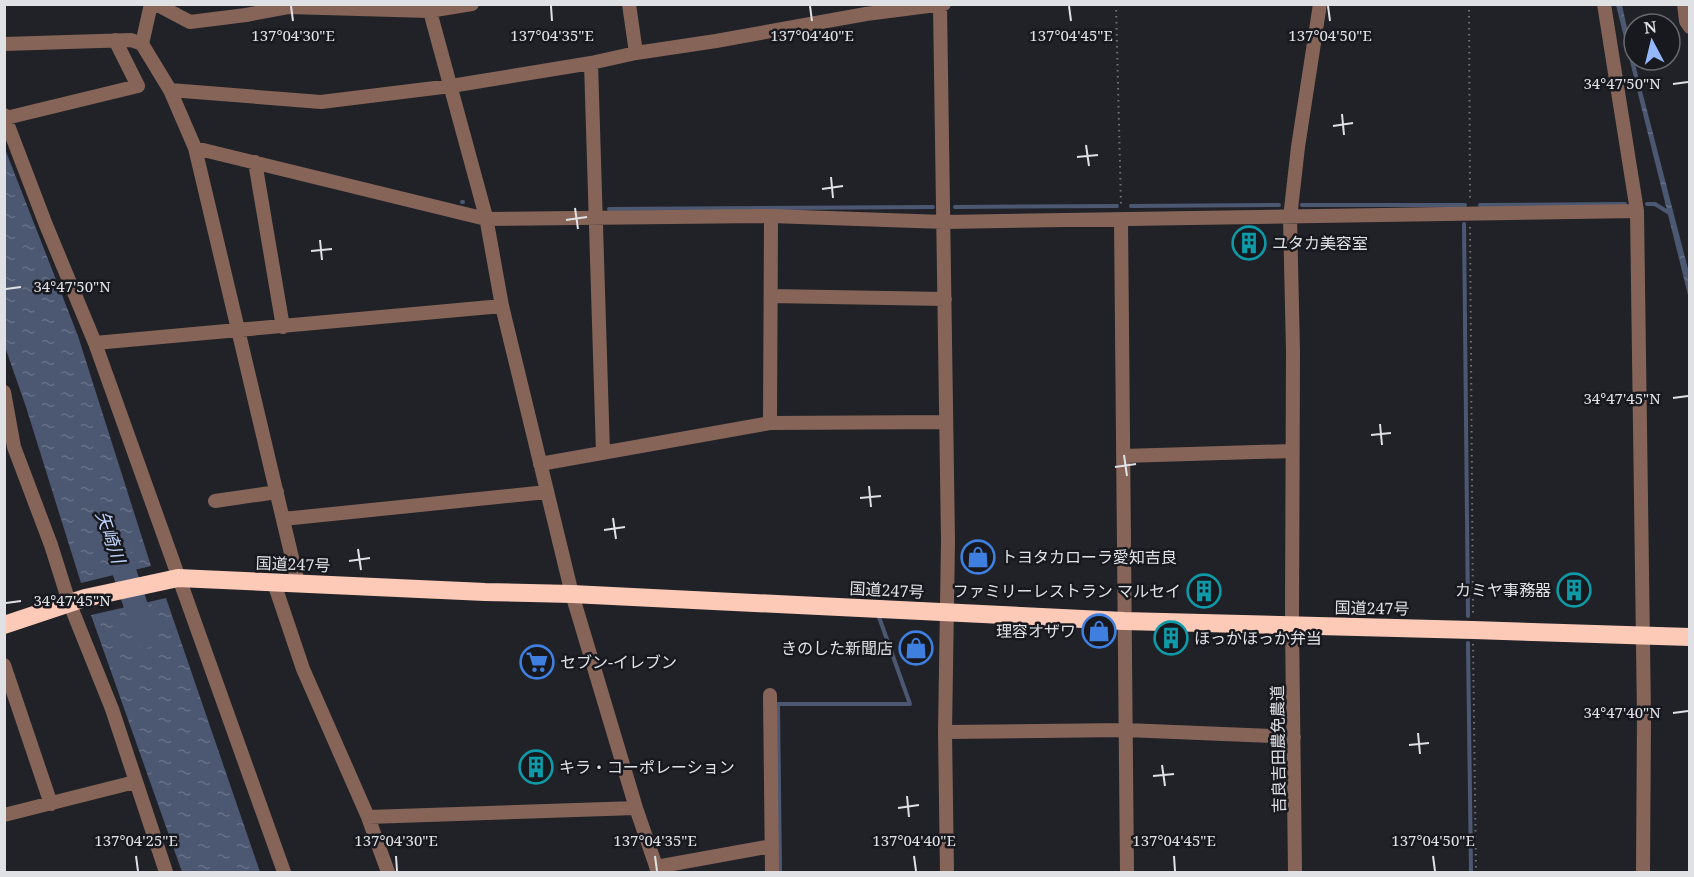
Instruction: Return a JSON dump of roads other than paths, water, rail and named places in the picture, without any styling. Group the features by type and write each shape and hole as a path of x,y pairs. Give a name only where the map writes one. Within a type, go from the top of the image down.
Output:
{"highway":[{"name":"国道247号","path":"4,625 77,600 178,578 572,594 1124,621 1689,637"}],"street":[{"path":"142,44 153,4 190,22 288,7 429,8 472,4"},
{"path":"629,4 636,53"},
{"path":"170,90 321,102 451,86 591,63 866,9 944,4"},
{"name":"吉良吉田農免農道","path":"1295,873 1292,626 1293,351 1290,218 1298,147 1320,4"},
{"path":"1604,4 1637,211 1643,637 1643,873"},
{"path":"1684,4 1689,27"},
{"path":"940,5 945,222 948,612 945,732 947,873"},
{"path":"429,8 486,219 502,306 572,594 636,808 657,870 771,846"},
{"path":"115,40 138,86 5,116 46,225 95,344 284,873"},
{"path":"4,44 131,40 142,44 170,90 195,148 298,583"},
{"path":"591,63 603,453"},
{"path":"195,148 486,219 771,216 945,222 1637,211"},
{"path":"255,162 283,327"},
{"path":"770,423 771,216"},
{"path":"1121,220 1127,873"},
{"path":"771,296 945,299"},
{"path":"95,344 502,306"},
{"path":"4,392 9,447 77,600 166,873"},
{"path":"540,464 770,423 946,422"},
{"path":"1123,456 1292,451"},
{"path":"215,501 277,492"},
{"path":"283,519 547,492"},
{"path":"274,583 303,669 368,817 388,873"},
{"path":"4,665 51,804"},
{"path":"770,695 772,873"},
{"path":"945,732 1126,730 1294,737"},
{"path":"4,814 135,782"},
{"path":"368,817 636,808"}],"water":[{"path":"1616,5 1622,5 1622,29"},
{"path":"1633,72 1637,72 1689,273 1689,299"},
{"path":"5,149 78,336 151,566 81,583 5,347"},
{"path":"166,598 260,872 182,872 91,615"}],"waterway":[{"path":"1480,205 1625,204"},
{"path":"1647,204 1655,204 1671,214"},
{"path":"1131,206 1279,205"},
{"path":"1302,205 1465,205"},
{"path":"955,207 1117,206"},
{"path":"609,209 933,207"},
{"path":"1464,224 1468,616"},
{"name":"矢崎川","path":"114,541 146,636"},
{"path":"780,872 778,704 910,704 879,617"},
{"path":"1468,643 1471,872"}],"place":[{"name":"ユタカ美容室","path":"1249,243"},
{"name":"トヨタカローラ愛知吉良","path":"978,557"},
{"name":"カミヤ事務器","path":"1574,590"},
{"name":"ファミリーレストラン マルセイ","path":"1204,591"},
{"name":"理容オザワ","path":"1099,631"},
{"name":"ほっかほっか弁当","path":"1171,638"},
{"name":"きのした新聞店","path":"916,648"},
{"name":"セブン-イレブン","path":"537,662"},
{"name":"キラ・コーポレーション","path":"536,767"}]}
